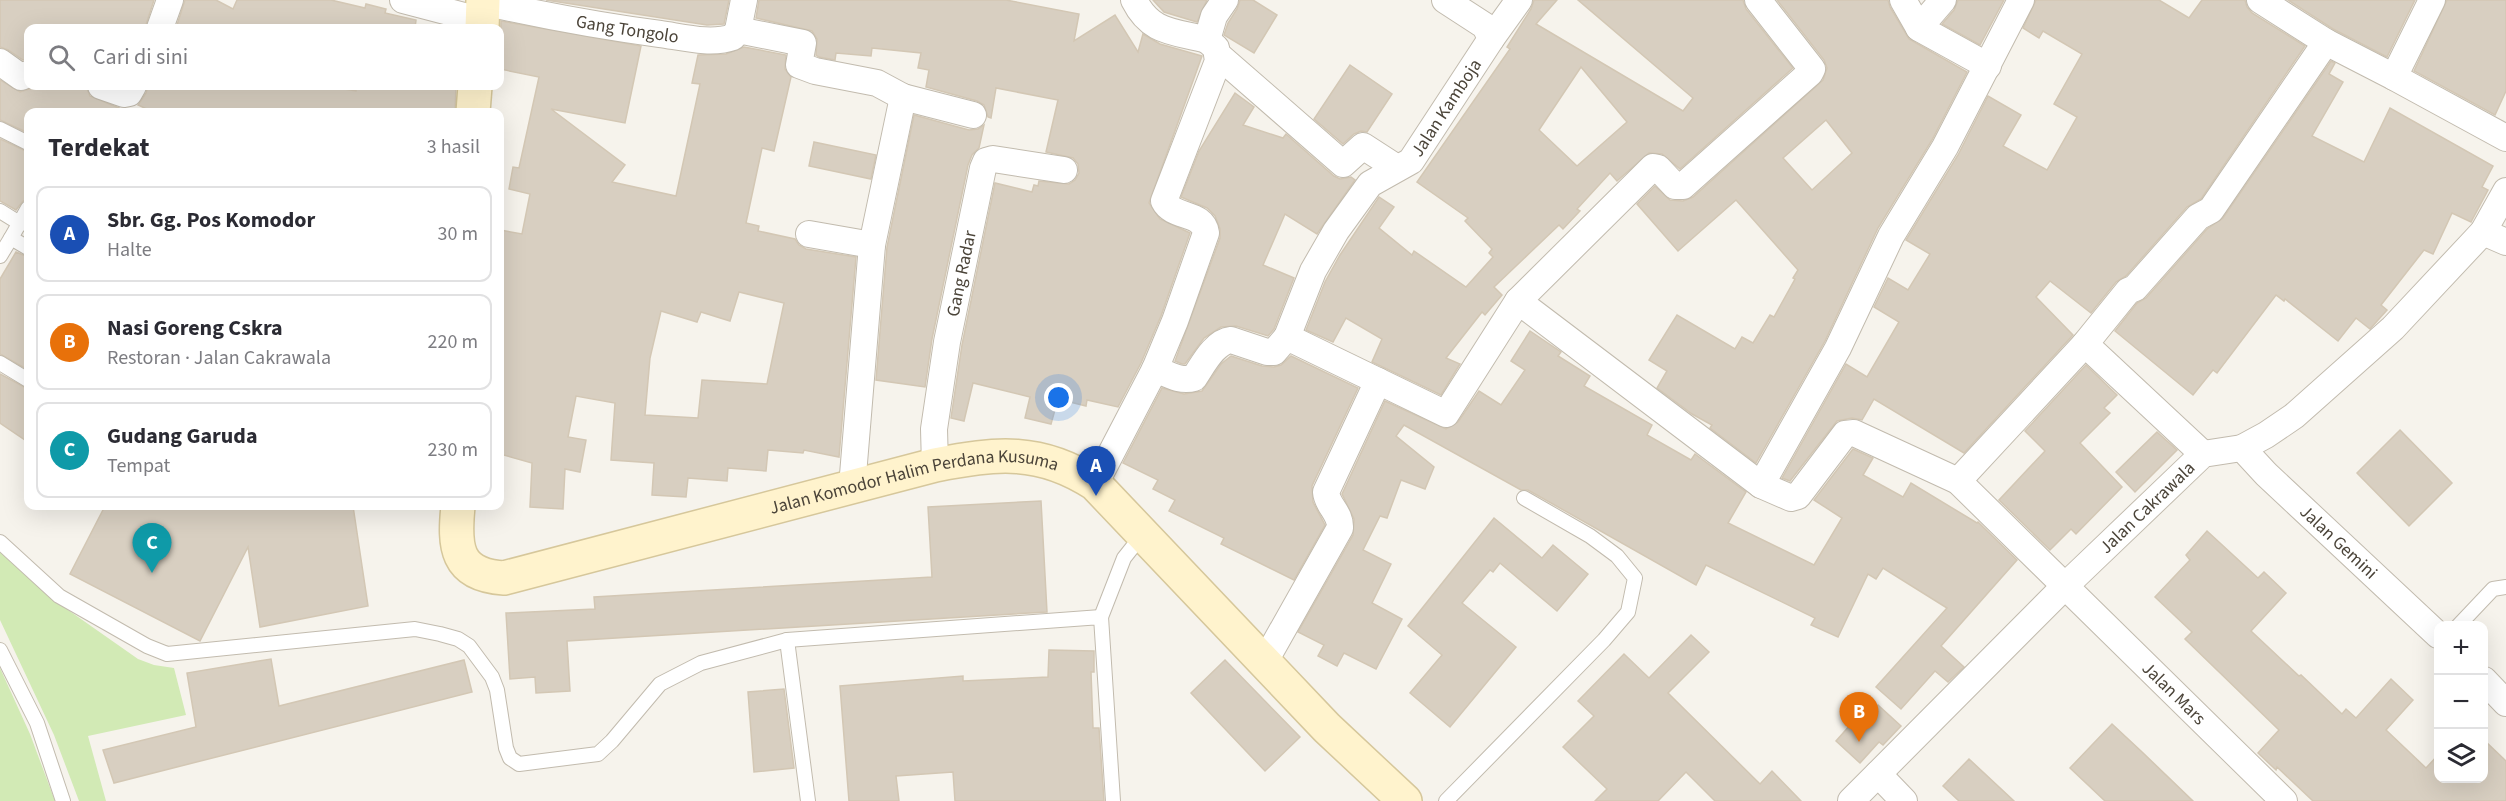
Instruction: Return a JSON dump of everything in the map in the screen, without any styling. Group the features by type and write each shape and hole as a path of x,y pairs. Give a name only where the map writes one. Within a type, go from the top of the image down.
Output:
{"street":[{"path":"161,24 170,0"},
{"name":"Gang Tongolo","path":"403,0 483,13 595,25 690,39 728,39 733,37 738,30"},
{"path":"744,0 738,30 803,43 798,65 815,71 877,83 903,97 973,115"},
{"path":"1134,0 1146,20 1154,26 1213,48 1343,164 1363,146 1397,168"},
{"path":"1095,484 1155,369 1175,321 1206,233 1205,226 1200,221 1171,210 1164,201 1218,61 1213,48 1214,16 1224,0"},
{"name":"Jalan Kamboja","path":"1287,337 1313,271 1336,231 1370,184 1411,160 1491,39 1485,26 1445,0"},
{"path":"1491,39 1519,0"},
{"path":"1155,369 1183,380 1194,378 1218,345 1225,341 1231,340 1267,352 1274,352 1287,337 1446,414 1518,301 1653,167 1658,168 1675,186 1683,186 1810,73 1812,69 1758,0"},
{"path":"1903,0 1919,28 1988,66"},
{"path":"1919,28 1943,0"},
{"path":"1518,301 1761,485 1838,348 1891,236 1945,147 2021,0"},
{"path":"2260,0 2326,42 2394,76 2506,138"},
{"path":"2394,76 2432,0"},
{"path":"1958,481 2085,344 2128,291 2135,288 2198,217 2211,210 2326,42"},
{"path":"0,62 21,77 24,76"},
{"path":"112,90 124,94 131,90"},
{"path":"473,108 475,90"},
{"path":"852,487 873,245 903,97"},
{"name":"Gang Radar","path":"935,465 934,429 946,342 986,161 993,159 1064,170"},
{"name":"Jalan Cakrawala","path":"1851,801 2065,586 2203,454 2242,448 2294,416 2494,237 2506,191"},
{"path":"809,234 873,245"},
{"path":"2085,344 2203,454"},
{"path":"1265,661 1340,528 1338,515 1328,502 1326,492 1378,381"},
{"name":"Jalan Mars","path":"1761,485 1791,498 1798,496 1845,434 1854,433 1958,481 2284,801"},
{"name":"Jalan Gemini","path":"2242,448 2266,474 2434,630"},
{"name":"Jalan Komodor Halim Perdana Kusuma","path":"458,510 456,546 460,556 477,572 488,577 504,578 935,465 973,458 1025,455 1074,470 1095,484 1327,728 1405,801"},
{"path":"2488,684 2506,703"},
{"path":"1878,774 1904,801"}],"lane":[{"path":"0,129 24,141"},
{"path":"0,212 21,224"},
{"path":"0,256 24,217"},
{"path":"11,238 24,246"},
{"path":"0,363 24,378"},
{"path":"1446,801 1604,640 1628,612 1635,578 1617,556 1590,536 1524,498"},
{"path":"1113,801 1101,617 1124,558 1143,533"},
{"path":"0,542 59,596 147,646 167,654 415,629 458,639 469,646 492,677 497,690 506,748 510,758 519,764 598,754 612,741 660,684 701,663 787,640 1101,617"},
{"path":"2463,621 2493,589 2506,587"},
{"path":"787,640 808,801"},
{"path":"0,650 37,723 63,801"}],"green space":[{"path":"0,550 51,598 138,659 154,665 174,668 186,715 88,736 106,801 79,801 54,735 0,620"},
{"path":"0,668 30,734 55,801 0,801"}],"building":[{"path":"0,0 154,0 146,24 24,24 24,60 0,47"},
{"path":"185,0 216,0 233,9 237,0 331,0 365,8 366,4 386,9 385,13 416,20 416,24 177,24"},
{"path":"546,0 729,0 724,24 707,25"},
{"path":"759,0 1006,0 1079,14 1074,41 1115,15 1138,52 1143,34 1160,44 1202,56 1149,203 1160,219 1190,233 1161,316 1141,363 1118,407 1087,400 1086,406 1058,399 1051,424 1025,418 1030,397 973,383 964,421 951,418 962,345 995,183 1032,192 1034,185 1038,186 1039,181 1069,184 1079,173 1078,164 1073,158 1046,152 1058,100 996,88 991,118 988,117 984,105 977,101 926,87 929,70 918,68 921,53 872,48 871,56 836,53 835,60 819,57 816,55 817,39 812,31 756,18"},
{"path":"1153,0 1207,0 1197,22 1164,12"},
{"path":"1240,0 1253,0 1277,15 1254,53 1224,35"},
{"path":"1534,0 1557,0 1536,24 1683,111 1693,98 1578,0 1743,0 1746,9 1793,68 1680,169 1662,154 1649,153 1617,181 1610,173 1577,209 1580,211 1563,229 1559,225 1494,287 1502,295 1485,315 1482,312 1446,358 1460,364 1441,395 1372,362 1382,339 1346,318 1333,342 1306,330 1325,282 1340,255 1379,197 1394,207 1379,228 1412,255 1414,251 1466,287 1493,257 1489,253 1492,249 1465,221 1468,218 1417,182 1510,49 1507,47 1531,9","holes":["1581,67 1627,122 1577,166 1539,130"]},
{"path":"1777,0 1888,0 1909,39 1967,72 1932,140 1878,228 1825,341 1756,463 1710,428 1712,425 1692,414 1657,388 1667,371 1649,360 1677,315 1735,349 1742,337 1753,343 1770,315 1774,317 1798,270 1736,200 1678,251 1637,204 1655,186 1670,200 1683,201 1693,197 1823,80 1827,68 1824,60","holes":["1826,120 1852,153 1812,190 1783,158"]},
{"path":"1958,0 2004,0 1980,45 1942,24 1954,10"},
{"path":"2036,0 2159,0 2189,18 2202,0 2245,0 2252,13 2305,46 2201,199 2187,207 2126,276 2116,282 2091,313 2050,281 2036,297 2073,335 1964,453 1874,399 1862,420 1852,418 1837,421 1790,481 1782,478 1846,364 1867,377 1899,322 1874,307 1888,278 1908,290 1930,254 1906,240 1958,155 1988,96 2021,115 2003,146 2047,170 2077,117 2054,104 2082,54 2043,31 2039,38 2023,28"},
{"path":"2288,0 2415,0 2387,57 2333,29"},
{"path":"2447,0 2506,0 2506,91 2495,115 2414,71"},
{"path":"501,21 641,46 625,123 551,109 625,165 612,182 676,196 700,84 692,83 698,55 726,54 744,47 786,55 785,69 791,77 774,151 762,148 746,223 759,226 758,231 795,239 806,249 856,257 839,457 804,450 803,453 768,450 766,471 728,468 727,481 688,478 686,497 652,495 654,463 611,460 615,403 576,396 568,437 586,440 580,472 565,469 563,509 530,507 532,463 504,455 504,231 522,234 530,194 509,189 513,167 519,168 539,77 504,70 504,24 501,24","holes":["739,292 784,303 767,384 702,380 698,418 645,415 650,358 661,311 697,322 701,312 730,321"]},
{"path":"2331,61 2335,63 2329,74 2343,82 2312,136 2364,162 2390,108 2493,166 2482,187 2488,190 2471,222 2452,213 2433,254 2424,250 2381,305 2387,310 2370,329 2356,318 2338,341 2285,299 2284,301 2276,295 2217,373 2213,370 2193,395 2115,331 2137,303 2146,298 2207,229 2223,218"},
{"path":"1350,65 1392,94 1367,132 1361,131 1354,134 1343,144 1314,119"},
{"path":"0,80 20,92 26,90 88,90 90,96 119,108 24,108 24,131 0,120"},
{"path":"147,90 456,90 455,108 144,108 138,105"},
{"path":"1235,93 1254,107 1243,125 1283,138 1286,134 1334,176 1340,179 1351,177 1355,180 1317,234 1285,214 1263,265 1294,278 1274,329 1268,336 1236,326 1221,327 1204,338 1185,364 1182,364 1175,361 1220,238 1220,229 1215,216 1207,208 1181,197 1199,151"},
{"path":"914,115 969,130 978,129 984,125 979,148 972,155 968,165 932,339 925,387 876,380 887,247"},
{"path":"0,139 24,150 24,201 16,210 0,201"},
{"path":"814,142 876,155 871,179 809,166"},
{"path":"16,252 24,255 24,368 0,354 0,279"},
{"path":"1530,331 1561,352 1558,356 1590,376 1584,386 1652,425 1647,435 1691,460 1695,454 1746,492 1728,523 1814,565 1842,518 1814,500 1853,449 1873,458 1863,475 1903,497 1911,483 1978,522 2017,560 1941,646 1964,667 1948,682 1935,671 1901,709 1876,687 1947,608 1883,568 1876,579 1868,574 1838,637 1811,625 1815,618 1706,565 1696,585 1528,490 1521,490 1404,425 1396,436 1434,467 1425,489 1401,480 1387,518 1380,516 1363,550 1391,564 1372,603 1402,619 1376,669 1344,653 1337,666 1318,656 1324,645 1298,632 1353,535 1354,519 1342,494 1385,401 1446,429 1458,422 1479,391 1501,405 1525,370 1511,361"},
{"path":"1231,356 1262,366 1274,367 1281,365 1291,356 1358,388 1312,486 1313,502 1325,525 1294,580 1221,544 1224,538 1169,511 1175,500 1153,489 1158,480 1123,463 1162,388 1184,394 1202,391 1221,364"},
{"path":"2086,365 2117,395 2104,408 2110,413 2080,443 2122,487 2076,534 2071,529 2050,550 1999,500 2045,451 2025,431"},
{"path":"0,374 24,387 24,439 0,423"},
{"path":"2400,430 2452,483 2409,526 2357,473"},
{"path":"2157,432 2177,450 2135,492 2116,472"},
{"path":"1041,501 1047,612 567,641 570,691 536,693 535,677 510,679 506,613 595,609 594,597 932,577 928,507"},
{"path":"103,510 354,510 368,606 260,627 248,547 200,641 70,574"},
{"path":"1494,518 1542,558 1553,545 1588,574 1557,611 1500,563 1493,572 1490,570 1462,603 1516,647 1450,727 1410,693 1442,655 1408,626"},
{"path":"2207,531 2258,578 2264,572 2286,593 2251,631 2342,714 2346,709 2356,718 2391,679 2413,700 2386,730 2426,768 2434,759 2434,783 2488,783 2488,744 2506,761 2506,801 2313,801 2277,767 2276,770 2258,753 2279,730 2185,639 2192,632 2155,597 2190,560 2186,555"},
{"path":"1691,635 1709,652 1668,693 1760,784 1772,771 1801,801 1715,801 1686,772 1658,801 1595,801 1607,789 1563,747 1594,716 1578,701 1624,654 1649,678"},
{"path":"1049,650 1094,651 1094,672 1091,672 1093,728 1099,728 1104,801 955,801 953,772 896,776 899,801 849,801 840,686 963,676 963,681 1048,677"},
{"path":"271,659 279,706 464,660 472,692 114,783 103,750 196,727 187,673"},
{"path":"1225,660 1300,737 1265,771 1191,693"},
{"path":"784,689 794,768 754,772 748,692"},
{"path":"1878,705 1901,726 1883,745 1879,742 1860,763 1836,741 1851,724 1857,729"},
{"path":"2112,724 2193,801 2105,801 2070,768"},
{"path":"1969,759 2014,801 1959,801 1943,786"}],"place":[{"name":"Sbr. Gg. Pos Komodor","path":"1096,496"},
{"name":"Gudang Garuda","path":"152,573"},
{"name":"Nasi Goreng Cskra","path":"1859,742"}]}
